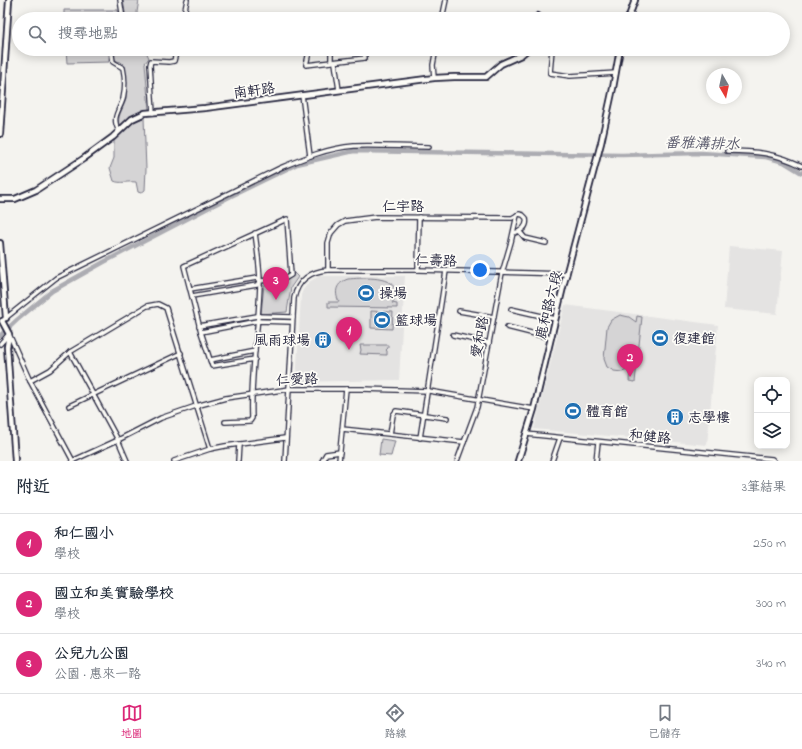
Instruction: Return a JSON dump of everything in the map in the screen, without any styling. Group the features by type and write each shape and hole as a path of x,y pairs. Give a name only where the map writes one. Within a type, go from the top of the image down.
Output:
{"street":[{"path":"0,134 9,0"},
{"path":"120,0 122,12"},
{"path":"184,12 187,0"},
{"path":"443,12 446,0"},
{"path":"631,12 635,0"},
{"path":"112,56 113,62 123,68 124,91 116,116 119,131"},
{"path":"154,113 150,65 151,61 174,61 175,56"},
{"path":"308,56 306,65 333,63 366,58 366,56"},
{"path":"332,56 339,90"},
{"path":"434,78 433,65 435,56"},
{"name":"南軒路","path":"0,199 15,199 36,190 83,159 136,117 145,113 205,108 434,78 486,77 501,64 521,56"},
{"path":"551,56 550,72 570,76 616,74"},
{"name":"鹿和路六段","path":"518,461 534,409 600,147 619,56"},
{"path":"302,95 310,156"},
{"path":"4,321 56,278 280,168 330,150 354,146 429,147"},
{"path":"727,151 755,151 776,155 789,159 802,166"},
{"path":"514,233 520,232 526,226 526,218 519,214 517,216"},
{"name":"仁宇路","path":"328,270 329,237 338,225 353,220 376,217 512,218 517,216"},
{"name":"愛和路","path":"457,461 477,407 502,273 514,233 517,216"},
{"path":"418,270 419,217"},
{"path":"192,296 257,285 260,282 286,278 291,275 287,219 184,266 201,332 212,366 255,358"},
{"path":"520,232 525,238 546,242"},
{"path":"225,422 247,422 252,420 251,394 260,282 255,233"},
{"path":"0,243 4,321 30,381 72,461"},
{"name":"仁壽路","path":"285,461 285,438 290,389 294,298 300,284 310,274 321,270 418,270 567,274"},
{"path":"420,438 425,415 446,271"},
{"path":"190,290 256,278 260,282"},
{"path":"30,381 50,370 70,352 147,306 158,304 166,308 210,449"},
{"path":"511,308 556,319"},
{"path":"459,311 494,317"},
{"path":"200,326 257,316 292,317"},
{"path":"201,332 257,321 292,322"},
{"path":"506,327 551,338"},
{"path":"0,344 9,333"},
{"path":"9,333 7,347 15,461"},
{"path":"453,335 489,343"},
{"path":"210,360 255,351"},
{"path":"70,352 94,394 118,440 127,461"},
{"path":"69,406 180,353"},
{"name":"仁愛路","path":"72,461 161,418 196,406 226,398 290,389 428,391 534,409"},
{"path":"339,461 346,389"},
{"path":"390,434 394,412 396,411 447,418"},
{"path":"342,430 464,442"},
{"name":"和健路","path":"526,434 773,460"},
{"path":"174,461 210,449 285,438"},
{"path":"552,461 560,438"},
{"path":"596,461 598,442"},
{"path":"238,461 239,444"},
{"path":"322,461 326,454 340,452"}],"shaded area":[{"path":"123,0 139,0 137,12 125,12"},
{"path":"64,10 118,10 118,12 64,12"},
{"path":"66,56 109,56 109,62 67,63"},
{"path":"114,56 148,56 149,58 145,63 149,111 136,114 119,126 119,117 125,102 127,89 125,66 114,58"},
{"path":"144,118 146,169 145,190 141,193 138,192 136,182 114,181 110,168 114,158 114,139 135,120"},
{"path":"729,246 783,251 777,314 724,309"},
{"path":"294,273 298,277 291,287 287,312 261,314 264,285 284,283"},
{"path":"319,276 405,276 399,380 296,382 301,295 309,282"},
{"path":"374,278 387,281 395,289 396,293 392,303 397,304 397,308 328,307 328,302 339,302 336,291 337,288 341,283 348,279"},
{"path":"565,305 718,325 707,445 534,429"},
{"name":"籃球場","path":"371,311 393,312 392,329 371,328"},
{"path":"620,315 629,317 636,322 637,316 642,317 635,382 629,381 630,369 622,372 614,371 607,367 604,359 607,327 611,320"},
{"path":"360,345 388,345 386,350 387,355 360,354"},
{"path":"381,439 395,441 391,456 379,455"}],"waterway":[{"name":"番雅溝排水","path":"0,336 52,291 104,262 231,196 297,164 354,151 622,155 701,153 766,157 784,162 802,173"}],"place":[{"name":"操場","path":"366,293"},
{"name":"公兒九公園","path":"276,300"},
{"name":"籃球場","path":"382,320"},
{"name":"復建館","path":"660,338"},
{"name":"風雨球場","path":"323,340"},
{"name":"和仁國小","path":"349,350"},
{"name":"國立和美實驗學校","path":"630,377"},
{"name":"體育館","path":"573,411"},
{"name":"志學樓","path":"675,417"}]}
